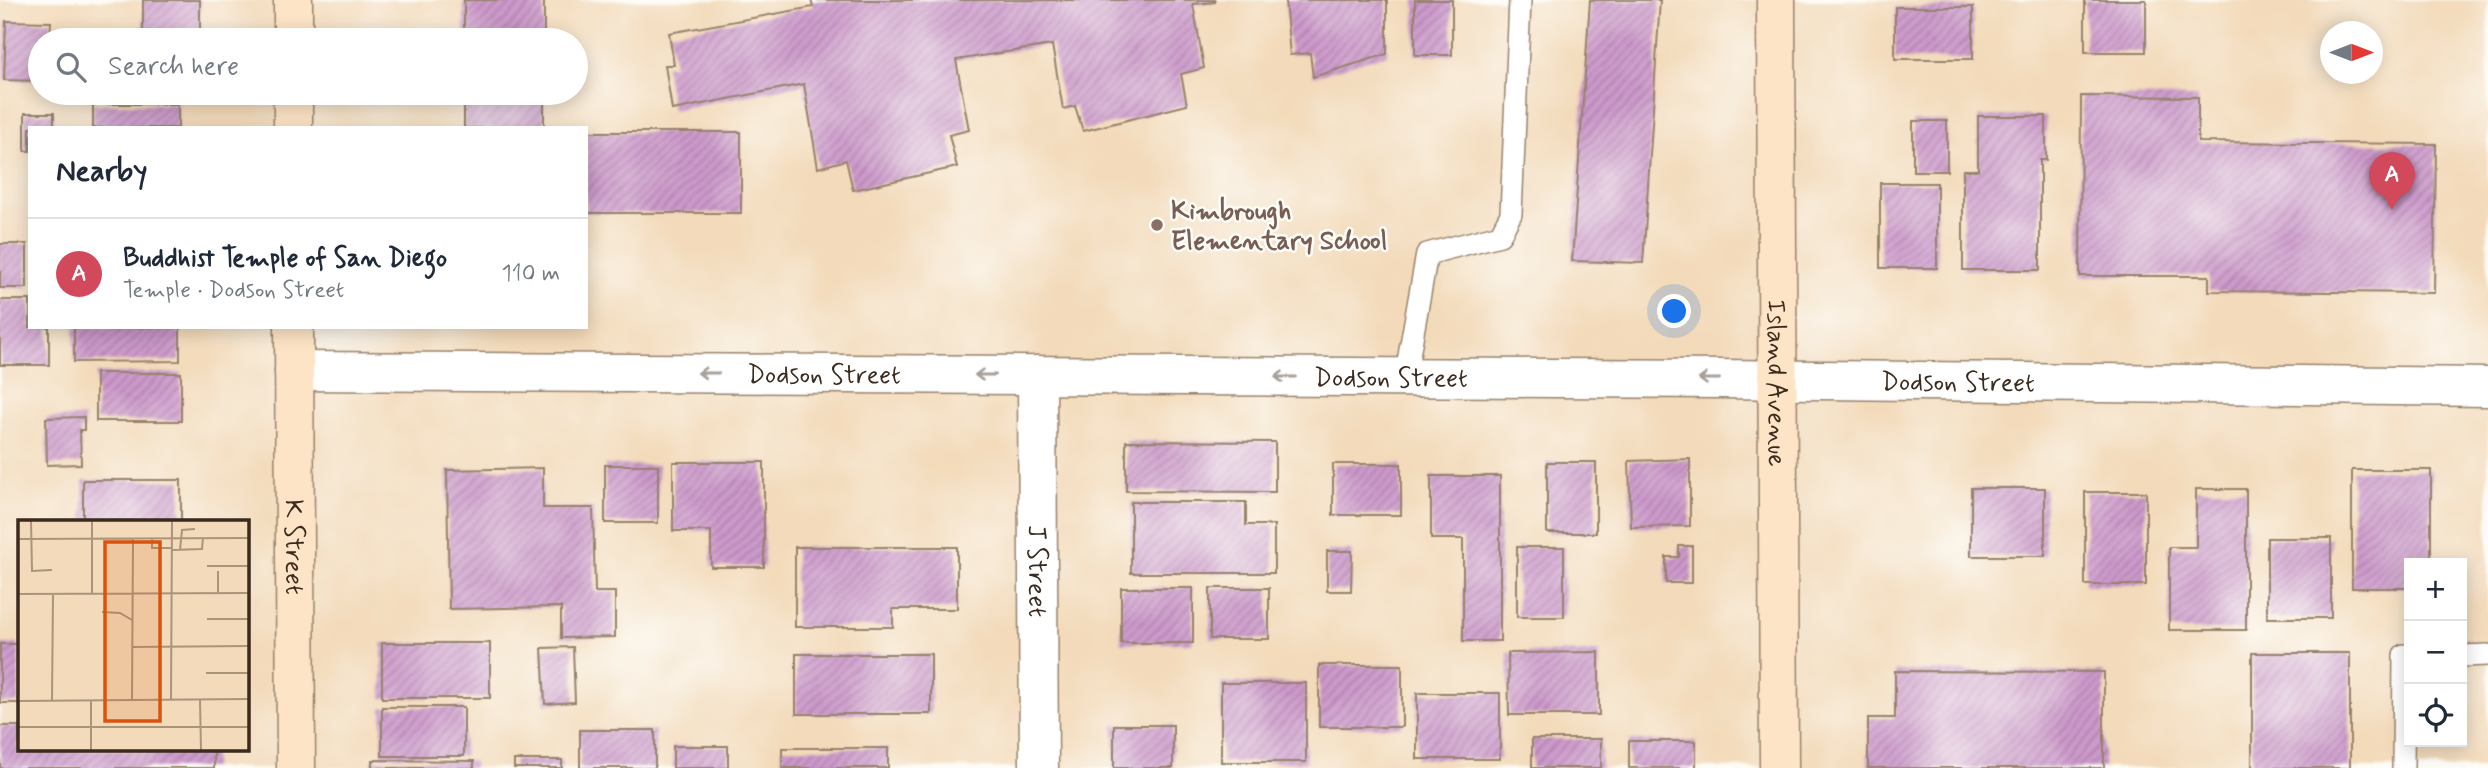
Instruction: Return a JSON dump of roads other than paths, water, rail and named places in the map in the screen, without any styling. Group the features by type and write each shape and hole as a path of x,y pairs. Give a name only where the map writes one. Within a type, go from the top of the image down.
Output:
{"street":[{"path":"293,0 293,28"},
{"name":"Island Avenue","path":"1776,0 1779,768"},
{"path":"293,105 293,126"},
{"name":"K Street","path":"294,329 296,768"},
{"name":"Dodson Street","path":"294,371 1405,377 2488,387"},
{"name":"J Street","path":"1037,375 1039,768"}],"lane":[{"path":"1405,377 1427,254 1500,235 1511,214 1521,0"},
{"path":"2403,768 2404,655"},
{"path":"2467,656 2488,655"}],"place":[{"name":"Buddhist Temple of San Diego","path":"2392,210"},
{"name":"Kimbrough Elementary School","path":"1157,225"}]}
